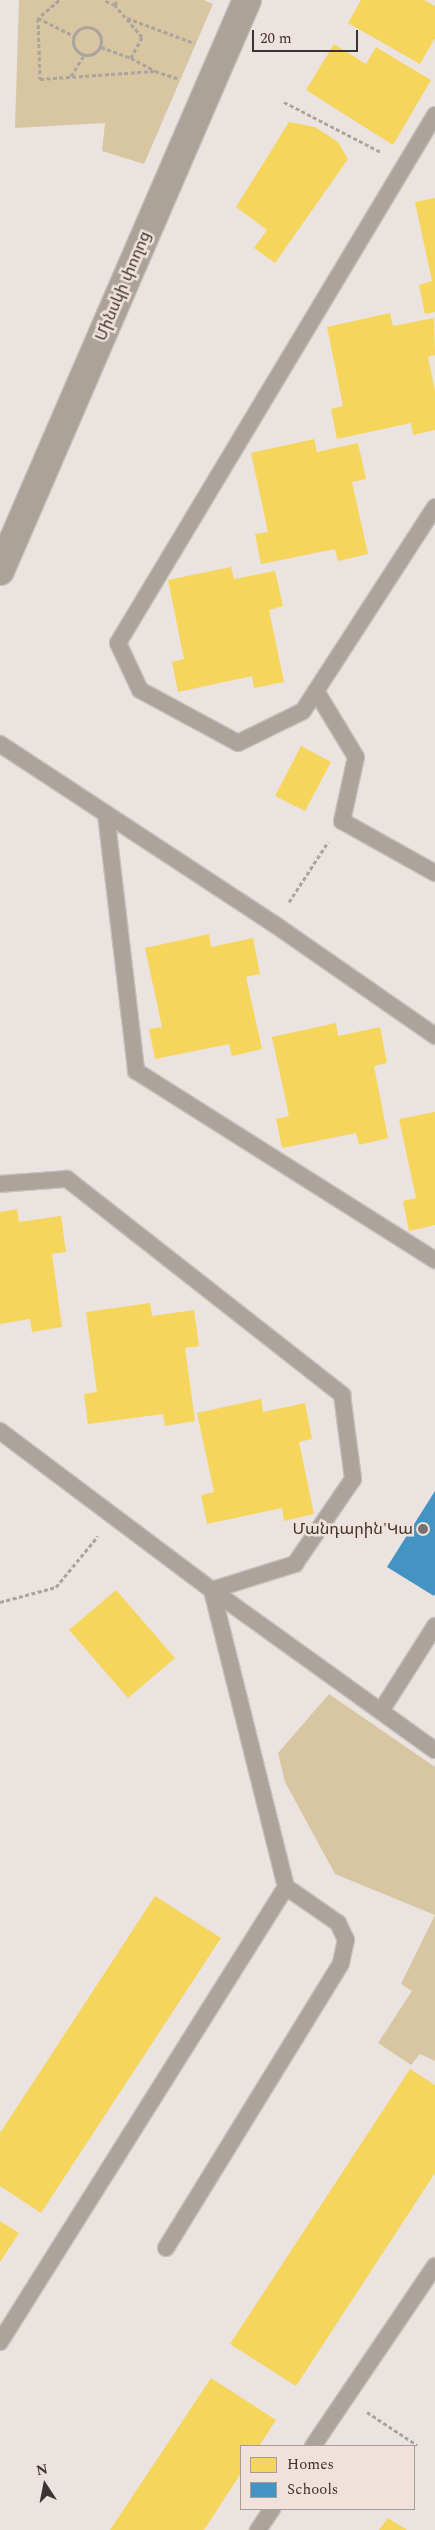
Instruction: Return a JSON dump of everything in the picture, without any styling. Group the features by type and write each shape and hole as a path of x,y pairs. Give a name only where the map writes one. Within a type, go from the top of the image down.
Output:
{"main road":[{"name":"Մինսկի փողոց","path":"0,571 247,0"}],"lane":[{"path":"435,115 118,643 140,690 238,743 303,711 435,506"},
{"path":"316,691 356,757 342,821 435,872"},
{"path":"0,744 274,924 435,1036"},
{"path":"106,814 136,1071 435,1260"},
{"path":"0,1184 67,1179 342,1395 353,1479 295,1564 212,1590"},
{"path":"0,1431 212,1590 435,1750"},
{"path":"166,2248 341,1963 346,1940 338,1923 286,1886 212,1590"},
{"path":"381,1711 435,1626"},
{"path":"0,2342 286,1886"},
{"path":"314,2445 435,2266"},
{"path":"258,2530 271,2510"}],"path":[{"path":"38,18 59,0"},
{"path":"104,0 115,5 142,38 131,58"},
{"path":"115,5 118,0"},
{"path":"38,18 74,36"},
{"path":"38,18 40,79 155,71"},
{"path":"126,18 196,44"},
{"path":"93,28 102,38 101,47 94,54 84,55 73,45 74,36 80,29 93,28"},
{"path":"101,47 131,58 155,71 208,90"},
{"path":"71,76 84,55"},
{"path":"284,102 404,164"},
{"path":"274,924 342,821"},
{"path":"0,1602 56,1587 114,1516"},
{"path":"345,2398 417,2445"}],"shaded area":[{"path":"19,0 204,0 213,4 144,164 102,151 105,123 15,128"},
{"path":"329,1694 435,1767 435,1915 335,1874 285,1782 278,1753"},
{"path":"435,1915 435,2061 420,2054 411,2065 378,2043 412,1991 401,1984"}],"building: Homes":[{"path":"361,0 424,0 435,6 435,38 420,64 348,23"},
{"path":"334,44 366,64 376,47 431,80 393,145 306,90"},
{"path":"289,122 315,127 338,142 348,159 275,263 254,248 267,230 236,207"},
{"path":"435,198 435,312 425,314 419,285 432,281 415,202"},
{"path":"390,313 393,326 434,318 435,355 428,357 435,391 435,430 413,435 411,423 337,439 331,409 343,406 327,327"},
{"path":"314,439 317,452 358,443 366,479 352,482 368,554 338,561 335,549 261,564 255,534 268,532 251,453"},
{"path":"231,567 234,579 275,571 283,606 269,610 284,682 254,688 252,676 178,692 172,662 184,659 168,580"},
{"path":"301,746 331,762 305,811 275,796"},
{"path":"209,934 211,947 253,938 260,974 246,977 262,1049 232,1056 229,1044 155,1059 149,1029 162,1027 145,948"},
{"path":"336,1023 338,1036 380,1027 387,1063 374,1066 388,1138 359,1145 356,1133 282,1148 276,1119 289,1116 272,1037"},
{"path":"435,1112 435,1225 409,1231 403,1201 416,1198 399,1119"},
{"path":"17,1209 19,1222 61,1216 66,1252 52,1254 62,1327 32,1332 30,1319 0,1324 0,1212"},
{"path":"150,1303 152,1316 194,1310 199,1346 185,1348 195,1421 165,1426 163,1414 88,1424 84,1394 97,1392 86,1312"},
{"path":"261,1399 263,1412 305,1403 312,1439 299,1442 314,1514 284,1521 282,1508 207,1524 201,1495 214,1492 197,1413"},
{"path":"116,1590 175,1658 128,1698 69,1630"},
{"path":"155,1896 221,1938 41,2213 0,2186 0,2133"},
{"path":"410,2069 435,2085 435,2173 296,2386 230,2344"},
{"path":"0,2221 19,2233 0,2262"},
{"path":"211,2378 276,2420 260,2445 240,2445 240,2475 204,2530 110,2530"},
{"path":"388,2518 407,2530 379,2530"}],"building: Schools":[{"name":"Մանդարին'Կա","path":"435,1491 435,1594 434,1596 387,1567"}],"place":[{"name":"Մանդարին'Կա","path":"423,1529"}]}
